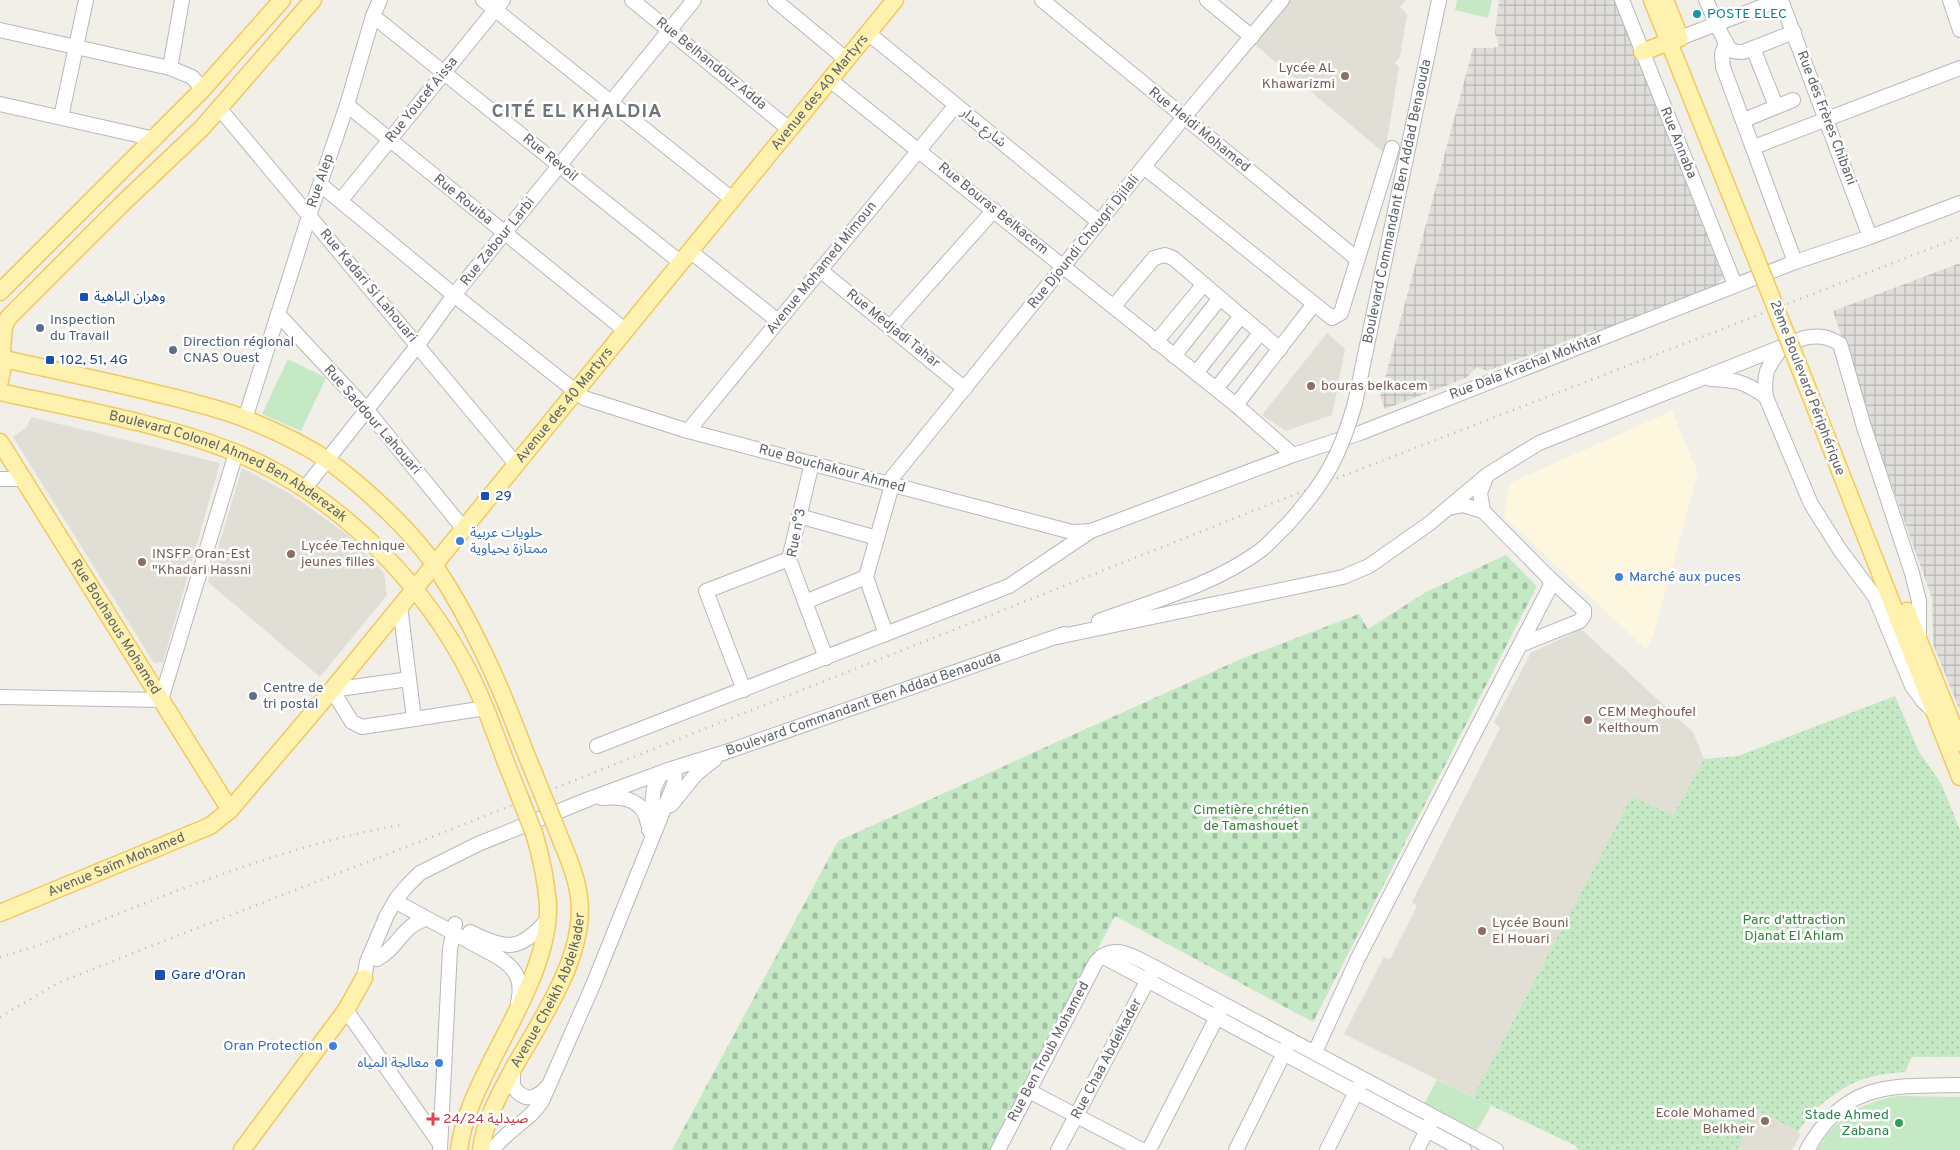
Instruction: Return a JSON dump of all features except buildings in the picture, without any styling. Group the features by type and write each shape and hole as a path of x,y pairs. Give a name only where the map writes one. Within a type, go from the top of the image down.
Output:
{"main road":[{"path":"0,292 204,89 282,0"},
{"path":"0,381 4,326 8,318 220,109 313,0"},
{"name":"Avenue des 40 Martyrs","path":"230,810 332,690 895,0"},
{"name":"2ème Boulevard Périphérique","path":"1652,0 1675,40"},
{"name":"2ème Boulevard Périphérique","path":"1665,0 1675,40 1758,248 1960,777"},
{"path":"1642,52 1675,40"},
{"name":"Avenue Cheikh Abdelkader","path":"1,353 216,409 245,419 288,438 327,460 368,493 404,528 434,564 482,648 502,691 576,880 580,899 577,937 562,980 487,1122 481,1150"},
{"name":"2ème Boulevard Périphérique","path":"1804,367 1960,743"},
{"name":"Boulevard Colonel Ahmed Ben Abderezak","path":"0,392 180,434 236,453 305,488 343,516 386,557 440,624 461,658 486,708 505,760"},
{"name":"Rue Bouhaous Mohamed","path":"0,442 230,810"},
{"name":"Avenue Cheikh Abdelkader","path":"460,1150 465,1121 516,1012 542,949 547,920 548,905 544,872 534,833 505,760"},
{"name":"Avenue Saïm Mohamed","path":"0,913 210,826 230,810"},
{"name":"Boulevard Commandant Ben Addad Benaouda","path":"242,1150 346,1010 364,978"}],"street":[{"path":"60,117 77,48 86,0"},
{"path":"170,68 182,0"},
{"name":"Rue Alep","path":"245,419 309,216 347,105 373,16 380,0"},
{"path":"483,0 499,5 611,103 732,199"},
{"name":"Rue Belhandouz Adda","path":"632,0 789,129"},
{"name":"Rue Zabour Larbi","path":"305,488 417,346 454,295 694,0"},
{"path":"775,0 847,60"},
{"name":"Rue Heidi Mohamed","path":"1042,0 1357,259"},
{"path":"1207,0 1252,37"},
{"name":"Rue Djoundi Chougri Djilali","path":"889,485 1184,117 1282,0"},
{"name":"Boulevard Commandant Ben Addad Benaouda","path":"364,978 367,962 387,915 431,868 478,844 589,799 668,770 726,752 1057,637 1196,585 1224,572 1262,549 1308,501 1332,466 1344,438 1355,403 1439,0"},
{"name":"Rue Annaba","path":"1622,0 1735,285"},
{"path":"1706,0 1726,42 1731,50 1736,52 1753,48 1794,32"},
{"path":"1675,40 1780,0"},
{"name":"Rue des Frères Chibani","path":"1780,0 1794,32 1870,237"},
{"path":"1950,0 1960,30"},
{"name":"Rue Youcef Aissa","path":"341,200 499,5"},
{"name":"Rue Revoil","path":"373,16 560,167 778,321"},
{"path":"0,30 170,68 192,77 204,89"},
{"name":"شارع مدار","path":"868,33 1099,222"},
{"path":"1726,42 1722,54 1724,67 1795,262"},
{"path":"1753,48 1776,106"},
{"path":"1754,147 1960,68"},
{"name":"Rue Bouras Belkacem","path":"830,80 1114,306 1236,405 1293,455"},
{"path":"1744,120 1793,100"},
{"path":"0,104 155,139"},
{"name":"Rue Rouiba","path":"347,105 626,331"},
{"name":"Avenue Mohamed Mimoun","path":"688,431 956,106"},
{"name":"Rue Kadari Si Lahouari","path":"220,109 516,464"},
{"path":"1144,167 1332,318 1341,313 1392,148"},
{"name":"Rue Bouchakour Ahmed","path":"321,185 454,295 584,398 688,431 889,485 1072,532 1091,531"},
{"name":"Rue Dala Krachal Mokhtar","path":"1091,531 1293,455 1369,429 1795,262 1870,237 1960,203"},
{"path":"891,326 994,210"},
{"path":"1114,306 1154,258 1161,255 1172,258 1280,349"},
{"name":"Rue Medjadi Tahar","path":"820,270 891,326 965,389"},
{"path":"1156,342 1204,284"},
{"path":"1174,356 1220,298"},
{"path":"1236,405 1314,304"},
{"name":"Rue Saddour Lahouari","path":"278,314 366,409 463,528"},
{"path":"1196,373 1241,316"},
{"path":"1216,390 1260,332"},
{"path":"1057,637 1343,577 1369,566 1446,510 1488,475 1539,443 1816,335 1830,338 1840,344 1864,427 1912,572 1919,601 1919,641"},
{"path":"1784,346 1769,364 1765,373 1766,397 1811,504 1840,550 1875,597 1912,686 1923,701 1934,710"},
{"path":"1704,378 1734,380 1754,388 1766,397"},
{"path":"0,697 161,700 236,453"},
{"name":"Rue n°3","path":"812,463 789,559 826,658"},
{"path":"1483,511 1480,493 1488,475"},
{"path":"0,479 23,479"},
{"path":"886,634 866,577 889,485"},
{"path":"1446,510 1463,505 1483,511 1548,577 1584,610 1584,615 1580,621 1520,644"},
{"path":"799,516 877,538"},
{"path":"597,746 1009,586 1091,531"},
{"path":"744,690 706,591 789,559"},
{"path":"805,602 866,577"},
{"path":"1315,1052 1358,958 1549,589 1551,583 1548,577"},
{"path":"400,606 414,719"},
{"path":"409,679 332,690 352,722 362,727 486,708"},
{"path":"648,847 668,811 686,785 707,765 726,752"},
{"path":"493,1150 506,1134 538,1109 593,985 674,784 674,774 668,770 659,777 654,788 648,847"},
{"path":"589,799 617,797 635,801 644,812 649,830"},
{"path":"401,901 426,919 496,943 516,944 529,939 547,920"},
{"path":"401,901 505,961 517,973 520,987 516,1012"},
{"name":"Boulevard Commandant Ben Addad Benaouda","path":"364,978 377,959 401,901"},
{"path":"377,959 386,954 408,928 426,919"},
{"path":"440,1147 450,928"},
{"path":"1102,956 1111,952 1125,953 1154,967 1496,1150"},
{"path":"1102,956 1464,1150"},
{"name":"Rue Ben Troub Mohamed","path":"998,1150 1096,962 1102,956"},
{"name":"Rue Chaa Abdelkader","path":"1058,1150 1154,967"},
{"path":"1149,1150 1223,1004"},
{"path":"346,1010 440,1147"},
{"path":"1236,1150 1290,1040"},
{"path":"513,1071 513,1086 521,1096 534,1098 540,1095 548,1086"},
{"path":"1327,1150 1362,1078"},
{"path":"1807,1150 1813,1139 1834,1114 1850,1102 1867,1093 1896,1086 1960,1085"},
{"path":"1029,1090 1142,1150"},
{"path":"1417,1150 1434,1117"}],"shaded area":[{"name":"Lycée AL Khawarizmi","path":"1287,0 1406,0 1400,7 1407,14 1400,57 1395,63 1399,67 1387,141 1383,152 1254,44 1258,36"},
{"path":"1499,0 1614,0 1723,277 1715,288 1597,332 1595,330 1487,371 1477,367 1466,378 1385,409 1380,397 1473,48 1493,48 1499,46 1495,33"},
{"path":"1960,263 1960,711 1933,644 1932,598 1833,311"},
{"name":"bouras belkacem","path":"1327,333 1345,349 1332,415 1286,431 1262,415"},
{"name":"Marché aux puces","path":"1672,411 1698,473 1653,636 1646,649 1504,517 1510,483"},
{"name":"INSFP Oran-Est \"Khadari Hassni","path":"31,417 220,463 163,662 154,663 13,437 27,427"},
{"name":"Lycée Technique jeunes filles","path":"242,468 289,493 348,535 384,573 387,595 320,677 208,582"},
{"name":"Lycée Bouni El Houari","path":"1581,629 1693,732 1704,759 1673,815 1632,796 1473,1097 1344,1034 1384,957 1390,959 1417,906 1412,902 1500,728 1494,722 1531,653"},
{"name":"Ecole Mohamed Belkheir","path":"1757,1110 1801,1134 1792,1150 1737,1150"}],"green space":[{"path":"1457,0 1492,0 1488,18 1455,10"},
{"path":"288,359 326,378 301,431 262,414"},
{"name":"Cimetière chrétien de Tamashouet","path":"1506,555 1537,586 1313,1022 1115,916 992,1150 672,1150 838,841 1241,659 1359,614 1368,629 1426,592"},
{"name":"Parc d'attraction Djanat El Ahlam","path":"1895,696 1919,752 1941,783 1960,830 1960,1057 1912,1057 1905,1072 1878,1075 1852,1084 1831,1097 1812,1113 1798,1132 1757,1110 1737,1150 1579,1150 1576,1146 1473,1097 1632,796 1673,815 1704,759 1738,756"},
{"path":"1437,1080 1491,1106 1476,1132 1424,1104"},
{"name":"Stade Ahmed Zabana","path":"1898,1096 1960,1097 1960,1150 1817,1150 1832,1129 1851,1113 1873,1102"}],"railway":[{"path":"0,1017 58,983 442,833 1268,505 1960,237"},
{"path":"0,957 33,947 260,861 353,835 401,825"}],"place":[{"name":"POSTE ELEC","path":"1697,14"},
{"name":"Lycée AL Khawarizmi","path":"1345,76"},
{"name":"وهران الباهية","path":"84,297"},
{"name":"Inspection du Travail","path":"40,328"},
{"name":"Direction régional CNAS Ouest","path":"173,350"},
{"name":"102, 51, 4G","path":"50,360"},
{"name":"bouras belkacem","path":"1311,386"},
{"name":"29","path":"485,496"},
{"name":"حلويات عربية ممتازة يحياوية","path":"460,541"},
{"name":"Lycée Technique jeunes filles","path":"291,554"},
{"name":"INSFP Oran-Est \"Khadari Hassni","path":"142,562"},
{"name":"Marché aux puces","path":"1619,577"},
{"name":"Centre de tri postal","path":"253,696"},
{"name":"CEM Meghoufel Kelthoum","path":"1588,720"},
{"name":"Lycée Bouni El Houari","path":"1482,931"},
{"name":"Gare d'Oran","path":"160,975"},
{"name":"Oran Protection","path":"333,1046"},
{"name":"معالجة المياه","path":"439,1063"},
{"name":"صيدلية 24/24","path":"433,1119"},
{"name":"Ecole Mohamed Belkheir","path":"1765,1121"},
{"name":"Stade Ahmed Zabana","path":"1899,1123"}],"district":[{"name":"CITÉ EL KHALDIA","path":"577,112"}]}
